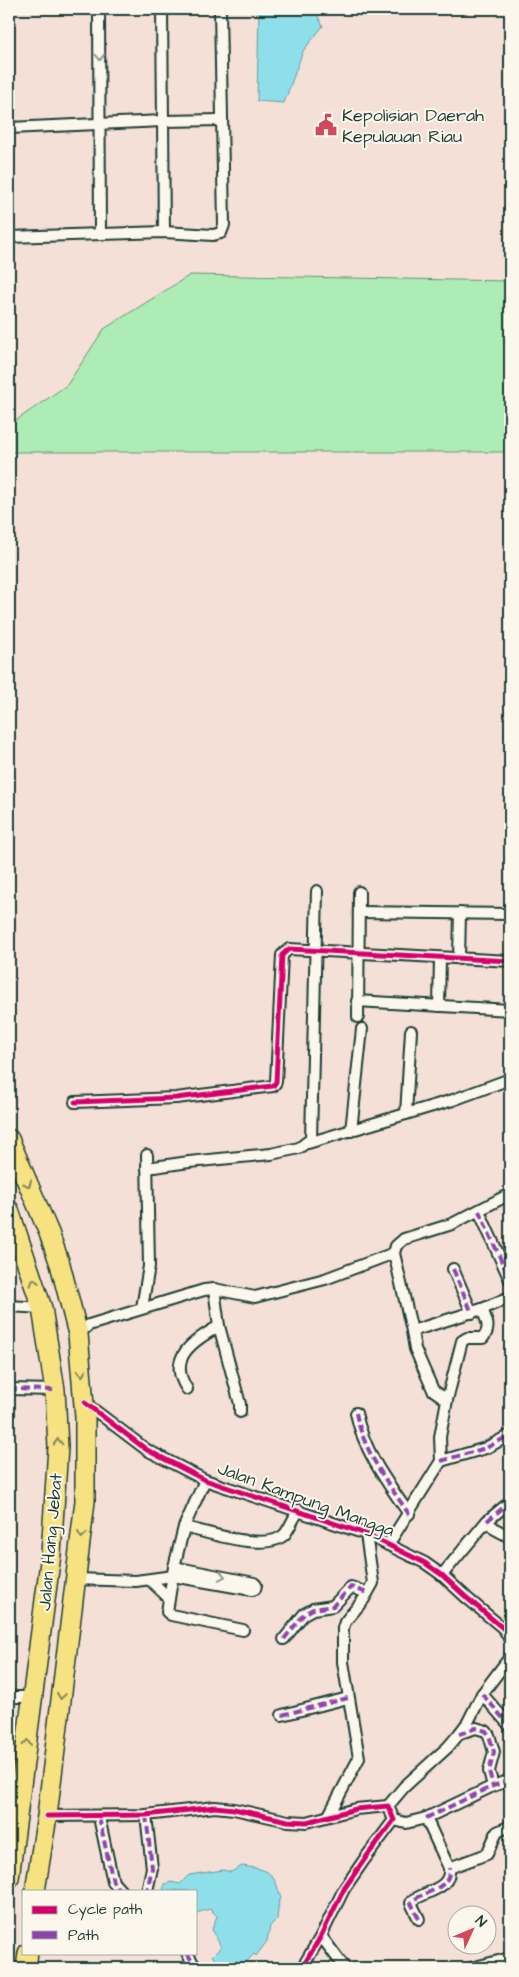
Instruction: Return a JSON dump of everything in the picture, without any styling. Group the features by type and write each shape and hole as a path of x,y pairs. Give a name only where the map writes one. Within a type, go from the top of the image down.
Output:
{"highway":[{"path":"9,1139 49,1233 60,1264 78,1334 85,1403 85,1502 47,1816 35,1890"},
{"path":"10,1214 38,1207"},
{"name":"Jalan Hang Jebat","path":"9,1878 12,1823 34,1697 52,1554 58,1447 55,1390 42,1308 10,1214"},
{"path":"26,1968 28,1954"}],"street":[{"path":"99,9 100,233"},
{"path":"162,9 164,232"},
{"path":"9,238 164,232 213,235 224,230 220,9"},
{"path":"9,128 162,120 222,120"},
{"path":"308,1143 311,1139 317,891"},
{"path":"358,1017 359,892"},
{"path":"359,912 510,914"},
{"path":"459,959 460,913"},
{"path":"75,1102 176,1098 273,1086 276,1082 278,1062 282,955 290,949 510,961"},
{"path":"439,1006 440,958"},
{"path":"357,1002 510,1010"},
{"path":"351,1131 362,1029"},
{"path":"406,1114 411,1030"},
{"path":"147,1168 271,1154 299,1148 308,1143 453,1100 510,1078"},
{"path":"142,1308 148,1266 146,1155"},
{"path":"447,1400 433,1390 415,1348 394,1253 396,1246 404,1239 452,1224 510,1194"},
{"path":"479,1211 510,1280"},
{"path":"78,1334 89,1325 142,1308 214,1289 254,1296 324,1279 394,1253"},
{"path":"453,1269 472,1313"},
{"path":"214,1289 219,1326 240,1404 240,1412"},
{"path":"412,1331 472,1313 510,1296"},
{"path":"9,1306 42,1308"},
{"path":"388,1545 441,1461 440,1437 462,1341 467,1338 482,1338 487,1332 488,1324 482,1309"},
{"path":"187,1389 181,1380 180,1370 187,1347 219,1326"},
{"path":"9,1389 55,1390"},
{"name":"Jalan Kampung Mangga","path":"85,1403 147,1450 205,1480 366,1534 424,1563 507,1627 510,1640"},
{"path":"356,1413 368,1451 409,1514"},
{"path":"441,1461 486,1448 510,1435"},
{"path":"205,1480 184,1527 167,1612 171,1615 242,1630"},
{"path":"442,1575 487,1521 510,1502"},
{"path":"184,1527 250,1543 277,1540 285,1534 299,1510"},
{"path":"487,1521 495,1529 510,1537"},
{"path":"329,1815 359,1758 342,1662 343,1628 345,1622 367,1593 373,1579 366,1534"},
{"path":"76,1578 121,1581 150,1580 174,1571 254,1583 256,1585 255,1589 252,1590 174,1571"},
{"path":"150,1580 169,1598"},
{"path":"284,1639 304,1614 313,1609 333,1606 351,1588 367,1593"},
{"path":"47,1816 99,1817 146,1815 215,1806 288,1821 307,1822 318,1821 329,1815 356,1809 388,1806 404,1787 448,1747 459,1734 468,1722 482,1694 510,1657"},
{"path":"482,1694 510,1726"},
{"path":"9,1697 34,1697"},
{"path":"282,1715 310,1706 348,1698"},
{"path":"459,1734 476,1728 486,1731 490,1735 494,1752 489,1771 493,1786"},
{"path":"394,1820 406,1823 426,1818 493,1786 510,1780"},
{"path":"388,1806 394,1820"},
{"path":"146,1815 152,1868 147,1890"},
{"path":"99,1817 113,1882 120,1890"},
{"path":"419,1919 411,1903 412,1901 436,1889 448,1880 450,1876 449,1868 426,1818"},
{"path":"302,1968 321,1936 344,1889 394,1820"},
{"path":"449,1868 487,1854 497,1832 510,1826"},
{"path":"321,1936 345,1968"},
{"path":"188,1954 196,1968"},
{"path":"471,1968 510,1958"}],"green space":[{"path":"190,275 510,281 510,452 9,452 11,424 67,385 104,329"}],"water":[{"path":"259,9 314,9 323,26 303,51 284,103 257,101"},
{"path":"242,1866 265,1871 273,1877 281,1899 279,1901 277,1919 270,1926 267,1941 256,1956 254,1954 243,1965 244,1968 224,1968 212,1956 221,1947 212,1929 217,1916 210,1909 198,1912 198,1890 163,1890 165,1884 171,1882 180,1884 189,1875 223,1870 231,1872"}],"marked path":[{"path":"479,1211 510,1280"},
{"path":"453,1269 472,1313"},
{"path":"9,1389 55,1390"},
{"path":"356,1413 370,1454 409,1514"},
{"path":"441,1461 486,1448 510,1435"},
{"path":"487,1521 510,1502"},
{"path":"284,1639 304,1614 313,1609 333,1606 351,1587 367,1593"},
{"path":"482,1694 510,1726"},
{"path":"282,1715 348,1698"},
{"path":"459,1734 476,1728 486,1731 489,1735 494,1752 489,1771 493,1786"},
{"path":"426,1818 493,1786 510,1780"},
{"path":"146,1815 152,1868 147,1890"},
{"path":"99,1817 113,1882 120,1890"},
{"path":"419,1919 411,1903 412,1901 442,1885 449,1875 449,1868"},
{"path":"188,1954 196,1968"}],"cycle path":[{"path":"75,1102 176,1098 273,1086 276,1082 282,955 289,949 510,961"},
{"path":"85,1403 147,1450 205,1480 366,1534 425,1563 442,1575 504,1629 510,1625"},
{"path":"47,1816 146,1815 215,1807 234,1809 288,1821 307,1822 356,1809 388,1806 394,1820 344,1889 321,1936 302,1968"}],"place":[{"name":"Kepolisian Daerah Kepulauan Riau","path":"326,125"}]}
